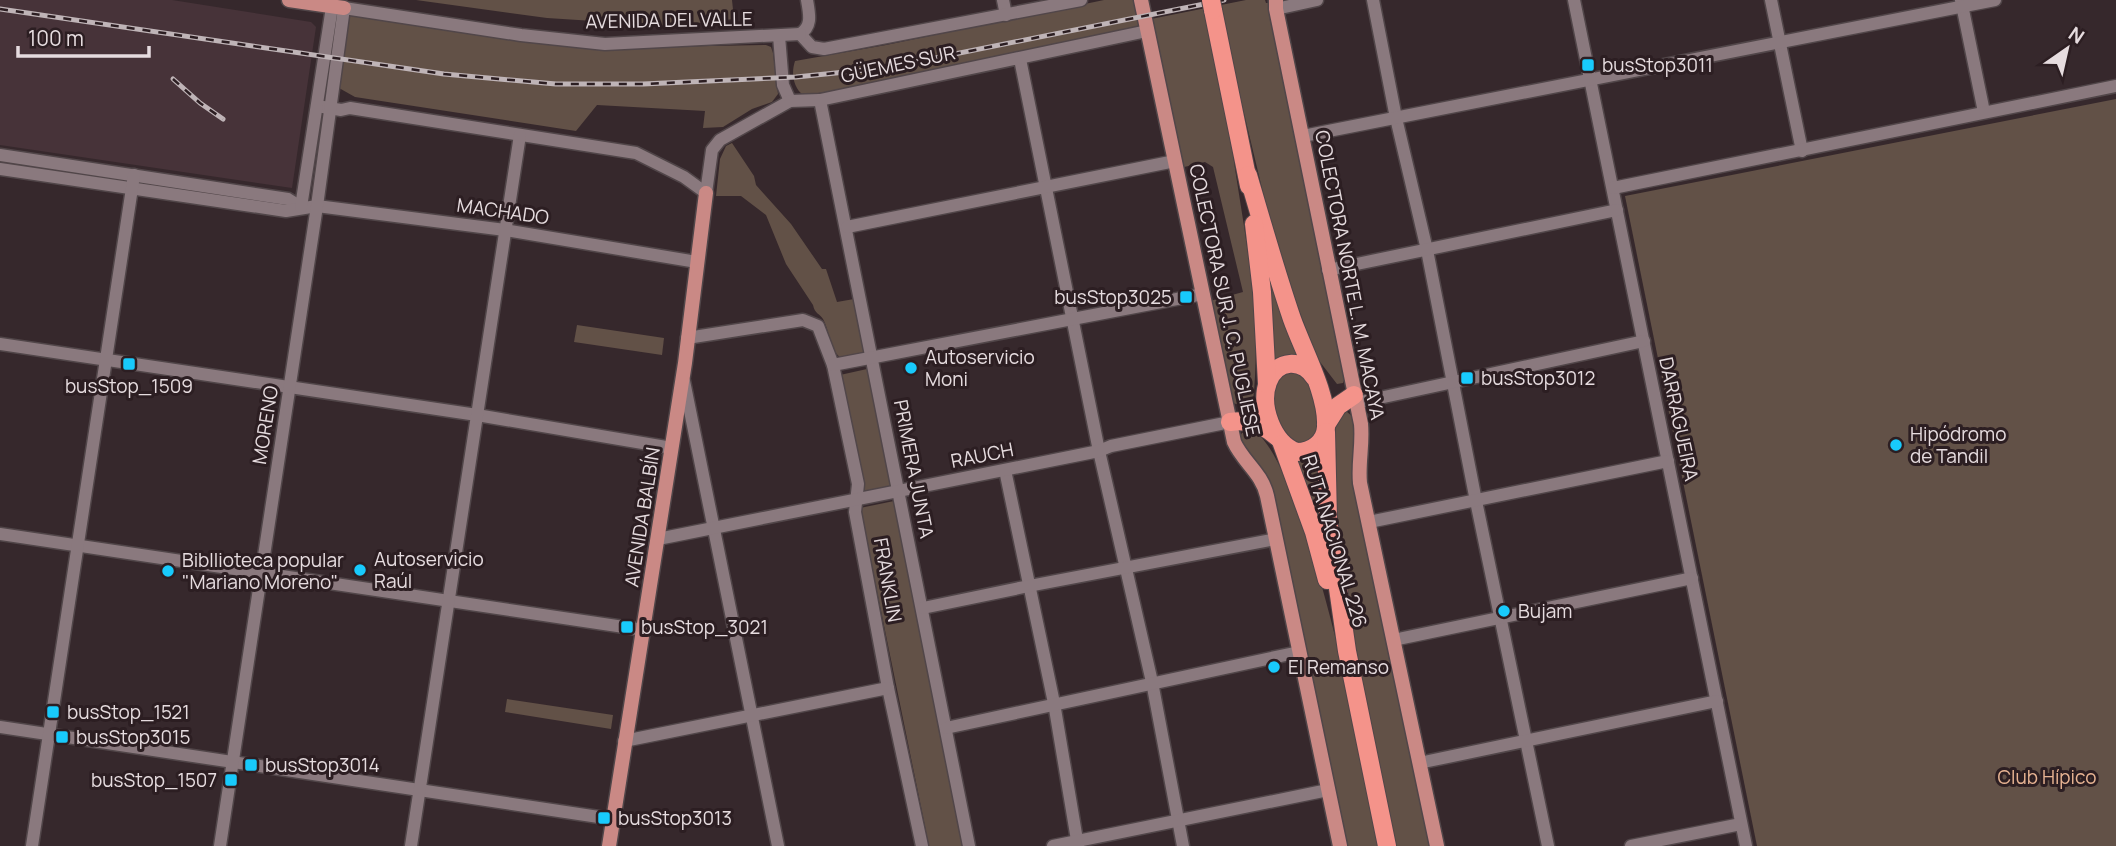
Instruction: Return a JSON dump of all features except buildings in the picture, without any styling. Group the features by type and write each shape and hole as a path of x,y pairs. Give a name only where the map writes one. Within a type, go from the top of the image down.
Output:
{"highway":[{"name":"RUTA NACIONAL 226","path":"1212,5 1248,174 1283,290 1324,402 1328,519 1347,651 1387,846"},
{"name":"RUTA NACIONAL 226","path":"1248,174 1262,292 1268,415 1281,442 1314,533 1347,651"},
{"path":"1230,422 1249,412 1260,399 1275,371 1290,363 1304,366 1315,379 1340,394 1355,399"},
{"path":"1326,427 1338,406 1355,399"},
{"path":"1230,422 1251,422 1265,428 1281,442"},
{"name":"RUTA NACIONAL 226","path":"1281,442 1297,452 1310,450 1322,440 1326,427"}],"main road":[{"name":"AVENIDA DEL VALLE","path":"289,0 338,8"},
{"name":"COLECTORA SUR J. C. PUGLIESE","path":"1141,0 1236,448 1257,472 1265,488 1340,846"},
{"name":"COLECTORA NORTE L. M. MACAYA","path":"1276,4 1362,434 1359,474 1437,846"},
{"name":"AVENIDA BALBÍN","path":"608,846 672,448 706,193"}],"street":[{"path":"807,0 808,24 800,34 812,47 824,49 1081,0"},
{"path":"1003,0 1006,15"},
{"path":"1276,4 1317,0"},
{"path":"1373,0 1396,118 1427,250 1548,846"},
{"name":"DARRAGUEIRA","path":"1574,0 1746,846"},
{"path":"1771,0 1802,151"},
{"path":"1303,136 1961,4 1995,0"},
{"path":"1961,4 1984,112"},
{"name":"AVENIDA DEL VALLE","path":"338,8 522,35 606,44 800,34"},
{"name":"MORENO","path":"220,846 331,109 338,8"},
{"path":"301,207 317,107 338,8"},
{"name":"GÜEMES SUR","path":"706,193 710,159 716,144 789,97 820,100 1147,31"},
{"path":"779,36 783,59 789,68 789,97"},
{"path":"1020,59 1100,452 1152,682 1183,846"},
{"path":"1613,188 2116,86"},
{"path":"333,94 350,108 636,153 684,177 706,193"},
{"name":"PRIMERA JUNTA","path":"820,100 970,846"},
{"path":"317,107 341,110 350,108"},
{"path":"411,846 520,135"},
{"name":"MACHADO","path":"0,155 286,211 317,206 505,230 697,262"},
{"path":"847,227 1175,161"},
{"name":"MACHADO","path":"0,169 133,182"},
{"path":"32,846 133,182"},
{"path":"1328,270 1617,211"},
{"path":"833,365 1203,294"},
{"name":"FRANKLIN","path":"687,338 798,321 815,324 820,330 833,365 858,484 855,512 888,688 922,846"},
{"path":"1355,399 1644,341"},
{"path":"0,344 477,415 672,448"},
{"path":"683,374 778,846"},
{"name":"RAUCH","path":"658,539 1100,452 1111,446 1230,422"},
{"path":"1369,522 1668,461"},
{"path":"1004,470 1054,703 1078,843"},
{"path":"0,534 644,630"},
{"path":"923,608 1276,539"},
{"path":"1393,639 1692,578"},
{"path":"946,728 1299,652"},
{"path":"624,741 888,688"},
{"path":"1419,763 1717,701"},
{"path":"0,727 612,819"},
{"path":"1052,846 1078,843 1328,790"},
{"path":"1631,846 1741,824"}],"shaded area":[{"path":"0,0 172,0 311,22 316,27 292,188 0,145"}],"green space":[{"path":"416,0 732,0 734,19 671,26 547,18"},
{"path":"1104,0 1138,0 1142,28 820,95 803,95 794,79 795,61"},
{"path":"1246,0 1265,0 1266,3 1271,3 1345,377 1343,383 1337,384 1317,358 1288,281 1266,205 1219,9 1229,125 1254,302 1253,401 1243,406 1231,400 1210,301 1243,292 1213,167 1205,162 1180,168 1151,19"},
{"path":"348,11 598,48 766,45 771,47 773,53 778,94 772,102 752,109 723,127 703,128 705,111 597,105 576,131 355,97 339,88"},
{"name":"Hipódromo de Tandil","path":"2116,99 2116,846 1757,846 1625,196"},
{"path":"732,143 754,176 756,185 791,224 822,269 826,269 837,302 854,299 865,352 861,355 841,358 834,350 823,319 786,264 766,215 741,196 716,196 720,159 726,146"},
{"path":"1264,241 1304,360 1269,367"},
{"path":"577,325 664,338 662,355 574,342"},
{"path":"867,369 892,489 865,494 840,375"},
{"path":"1300,369 1317,396 1319,432 1307,445 1287,442 1273,401 1278,375"},
{"path":"1346,411 1354,418 1431,846 1394,846 1363,703 1346,606 1337,509 1336,418"},
{"path":"1251,429 1272,452 1293,496 1313,554 1348,691 1381,846 1343,846 1273,501 1238,440 1242,433"},
{"path":"1324,447 1333,586 1292,457"},
{"path":"894,501 965,846 929,846 860,508"},
{"path":"507,699 613,715 611,729 505,712"}],"railway":[{"path":"0,9 444,74 556,84 643,84 796,77 885,68 1224,0"},
{"path":"173,79 223,119"}],"place":[{"name":"busStop3011","path":"1588,65"},
{"name":"busStop3025","path":"1186,297"},
{"name":"busStop_1509","path":"129,364"},
{"name":"Autoservicio Moni","path":"911,368"},
{"name":"busStop3012","path":"1467,378"},
{"name":"Hipódromo de Tandil","path":"1896,445"},
{"name":"Autoservicio Raúl","path":"360,570"},
{"name":"Bibllioteca popular \"Mariano Moreno\"","path":"168,571"},
{"name":"Bujam","path":"1504,611"},
{"name":"busStop_3021","path":"627,627"},
{"name":"El Remanso","path":"1274,667"},
{"name":"busStop_1521","path":"53,712"},
{"name":"busStop3015","path":"62,737"},
{"name":"busStop3014","path":"251,765"},
{"name":"busStop_1507","path":"231,780"},
{"name":"busStop3013","path":"604,818"}],"park label":[{"name":"Club Hípico","path":"2047,777"}]}
